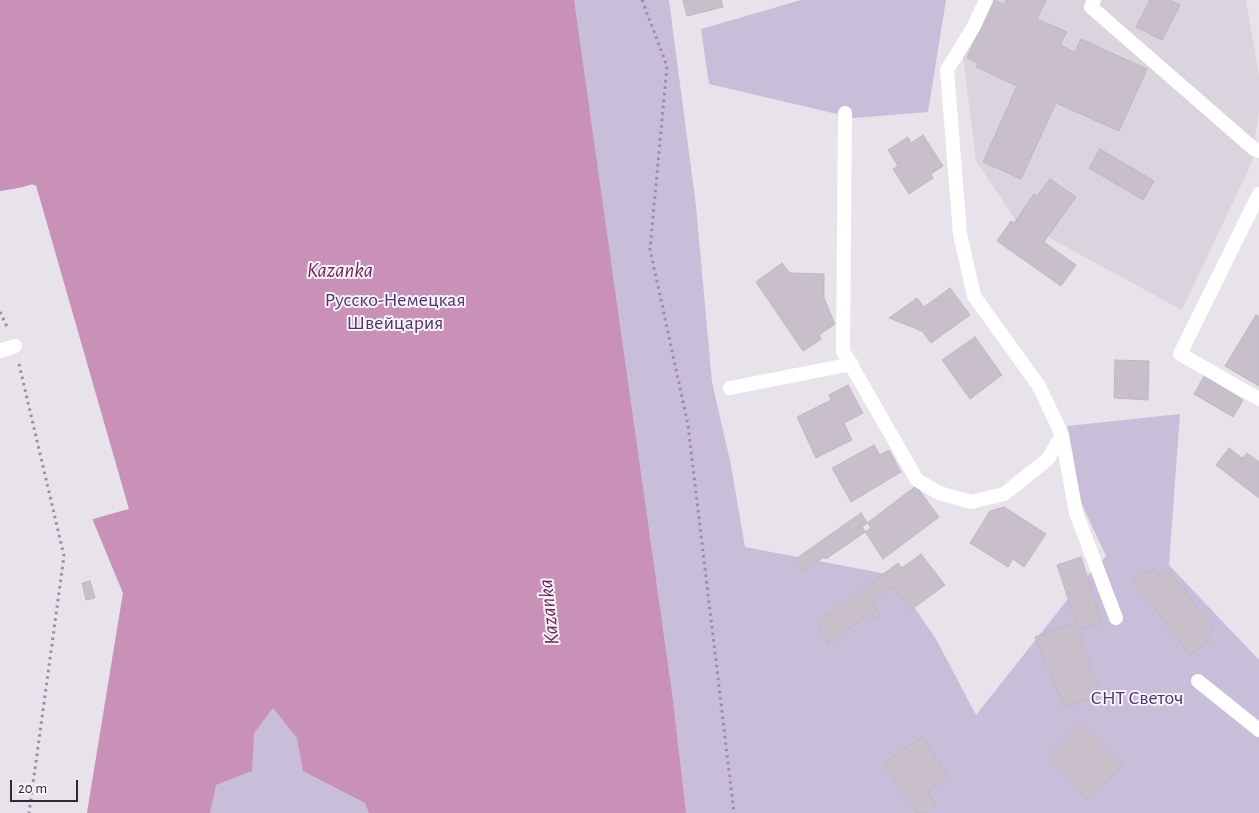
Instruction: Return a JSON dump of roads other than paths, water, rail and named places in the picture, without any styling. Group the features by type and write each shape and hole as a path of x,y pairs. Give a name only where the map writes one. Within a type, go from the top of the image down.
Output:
{"street":[{"path":"986,0 973,28 947,70 960,234 974,296 1039,386 1062,435 1076,513 1116,618"},
{"path":"1094,0 1092,8 1254,149 1259,151"},
{"path":"845,113 843,351 917,480 939,493 971,502 1004,494 1048,458 1062,435"},
{"path":"1259,194 1180,354 1259,399"},
{"path":"0,352 15,346"},
{"path":"730,388 852,364"},
{"path":"1198,681 1259,730"}],"water":[{"name":"Kazanka","path":"0,0 574,0 672,693 686,813 369,813 365,803 303,771 297,738 273,708 254,733 252,771 216,785 210,813 87,813 123,593 92,518 129,509 36,185 0,191"}],"park label":[{"name":"Русско-Немецкая Швейцария","path":"395,312"},
{"name":"СНТ Светоч","path":"1137,698"}]}
